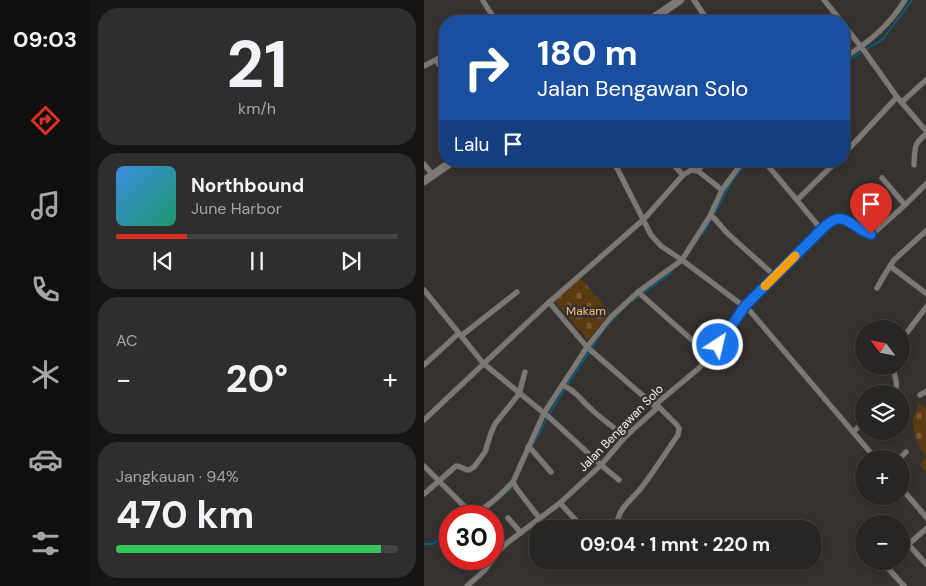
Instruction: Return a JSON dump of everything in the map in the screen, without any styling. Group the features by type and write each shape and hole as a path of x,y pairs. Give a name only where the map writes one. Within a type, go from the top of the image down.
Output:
{"street":[{"path":"694,0 704,15"},
{"path":"824,0 836,15"},
{"path":"850,55 863,49 889,23 905,0"},
{"path":"483,1 492,15"},
{"path":"657,15 675,1"},
{"path":"850,33 926,132 915,147 914,165"},
{"path":"424,58 426,65 439,58"},
{"path":"436,60 439,64"},
{"path":"850,148 900,99 926,79"},
{"path":"424,164 433,175"},
{"path":"424,181 445,167"},
{"path":"616,167 651,235 656,241 745,306 757,317 868,450"},
{"path":"676,167 683,174"},
{"path":"698,171 701,167"},
{"path":"424,466 472,514 496,498 513,482 547,415 611,317 682,260 712,216 722,190 739,167"},
{"path":"769,167 821,230"},
{"path":"797,200 831,167"},
{"path":"425,416 549,302 644,219 683,174 692,170 698,171 722,190"},
{"path":"882,178 906,204"},
{"name":"Jalan Bengawan Solo","path":"467,586 484,571 507,543 560,502 601,465 656,406 698,369 710,356 745,306 821,230 834,220 840,218 871,234 906,204 926,183"},
{"path":"712,216 727,233 775,276"},
{"path":"877,288 890,266 926,230"},
{"path":"890,266 926,294"},
{"path":"424,290 426,297 483,364 547,415 619,480"},
{"path":"425,363 517,292"},
{"path":"639,294 710,356"},
{"path":"549,302 590,350 679,428 678,435 642,488 622,508 617,520"},
{"path":"910,328 926,306"},
{"path":"424,494 456,466 460,466 465,470 474,467 485,452 495,424 519,394 525,372"},
{"path":"565,386 625,438"},
{"path":"920,395 926,390"},
{"path":"530,448 551,472"},
{"path":"513,482 540,518"},
{"path":"910,499 926,518"},
{"path":"560,502 576,520"},
{"path":"508,518 521,533"},
{"path":"910,542 926,528"},
{"path":"910,546 926,565"},
{"path":"890,570 904,586"}],"green space":[{"name":"Makam","path":"581,278 610,313 588,340 554,300"},
{"path":"919,404 926,408 926,456 916,439 914,428 913,419"},
{"path":"926,456 926,473 920,465"}],"waterway":[{"path":"850,59 883,39 912,0"},
{"path":"703,234 732,181 743,167"},
{"path":"631,302 671,273"},
{"path":"531,448 568,384 604,329 620,312"},
{"path":"492,505 513,487"},
{"path":"424,544 432,544 439,540"}],"slow traffic":[{"path":"765,286 795,256"}],"route":[{"path":"718,345 745,306 821,230 834,220 840,218 871,234"}]}
